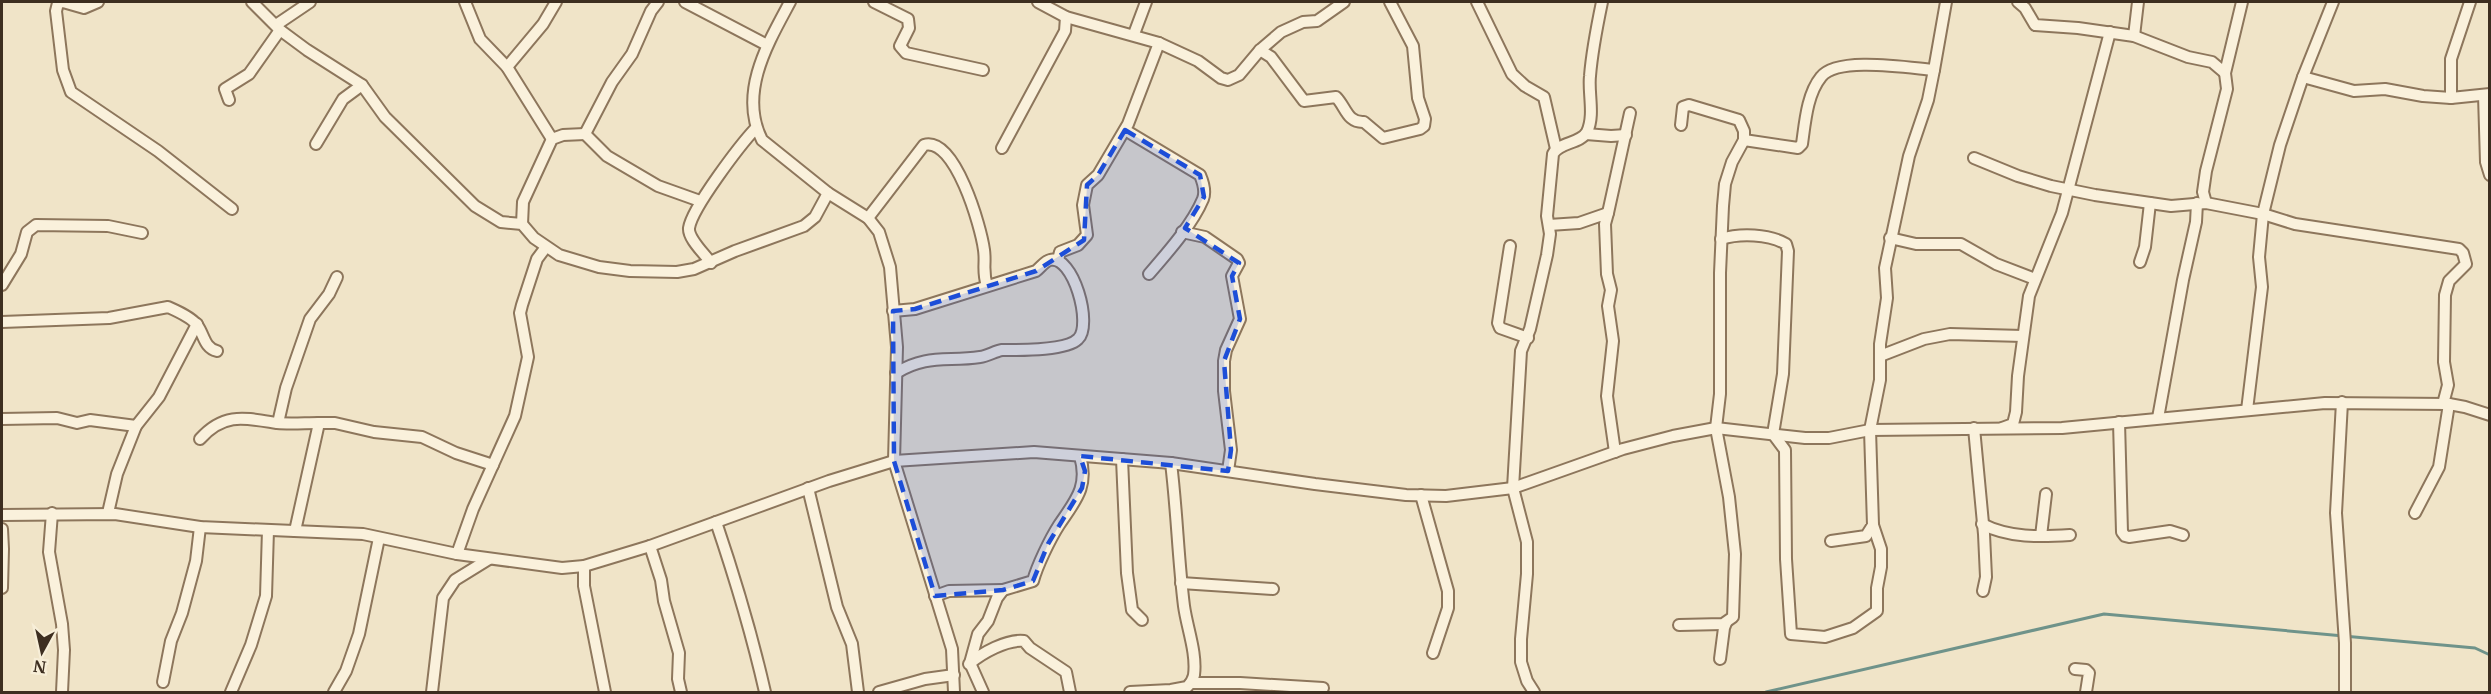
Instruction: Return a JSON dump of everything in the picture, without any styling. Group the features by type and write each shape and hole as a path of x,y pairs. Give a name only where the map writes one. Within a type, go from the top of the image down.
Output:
{"street":[{"path":"98,2 84,8 63,2 58,3 56,10 63,70 71,92 158,151 232,209"},
{"path":"252,2 278,28 307,50 362,85 385,117 475,206 501,222 522,224 546,247 559,255 599,267 630,271 676,272 694,269 735,251 804,226 815,217 828,193"},
{"path":"229,100 225,89 249,74 278,28 310,2"},
{"path":"465,2 480,39 507,67 552,139"},
{"path":"507,67 543,24 556,2"},
{"path":"585,134 612,82 632,54 658,2"},
{"path":"685,2 767,45"},
{"path":"790,2 767,45 754,86 752,101 756,128 762,140 828,193 868,218 879,232 890,267 897,347 894,461 952,649 954,693"},
{"path":"874,2 908,19 909,28 900,45 906,53 983,70"},
{"path":"1038,2 1066,17 1134,34 1159,43 1198,61 1221,78 1228,80 1239,75 1260,50 1281,32 1303,22 1317,21 1344,2"},
{"path":"1134,34 1146,2"},
{"path":"1260,50 1271,57 1304,101 1336,97 1351,120 1364,122 1383,138 1420,129 1424,126 1425,119 1418,99 1413,46 1390,2"},
{"path":"1477,2 1512,74 1525,86 1544,97 1556,149"},
{"path":"1586,134 1591,109 1589,90 1593,44 1602,2"},
{"path":"1721,240 1733,235 1779,240 1786,244 1788,251 1783,374 1773,434 1785,450 1786,559 1791,634 1825,638 1852,628 1877,611 1876,588 1881,567 1881,549 1873,525 1870,430 1880,380 1880,356 1887,298 1885,268 1909,156 1928,100 1946,2"},
{"path":"2018,2 2025,8 2035,25 2134,36 2188,57 2212,62 2225,73"},
{"path":"2134,36 2138,2"},
{"path":"2158,418 2183,280 2206,171 2227,89 2225,73 2242,2"},
{"path":"2247,410 2251,363 2259,329 2261,298 2259,257 2263,214 2280,146 2303,77 2333,2"},
{"path":"2451,98 2451,59 2470,2"},
{"path":"1002,148 1065,31 1066,17"},
{"path":"2002,428 2013,424 2029,296 2062,213 2110,32"},
{"path":"1058,260 1060,252 1078,245 1087,234 1083,205 1087,185 1098,175 1125,130 1159,43"},
{"path":"1744,140 1798,148 1802,144 1814,91 1820,77 1827,71 1871,65 1934,70"},
{"path":"2303,77 2346,90 2385,89 2423,96 2451,98 2487,95 2486,162 2490,175"},
{"path":"316,144 343,99 362,85"},
{"path":"1679,625 1710,626 1733,618 1735,554 1729,497 1716,428 1720,394 1721,240 1725,184 1732,162 1744,140 1744,131 1739,120 1689,105 1683,107 1681,125"},
{"path":"1615,452 1608,396 1612,341 1608,306 1611,290 1606,274 1605,224 1630,113"},
{"path":"711,263 690,235 689,226 700,207 700,201 723,172 735,152 756,128"},
{"path":"1125,130 1200,175 1203,184 1204,197 1182,232 1149,274"},
{"path":"522,224 523,202 552,139 563,135 585,134 607,156 658,186 700,201"},
{"path":"1534,693 1527,681 1521,662 1527,542 1513,488 1521,351 1528,338 1541,290 1550,234 1548,205 1552,154 1556,149 1586,134 1626,135"},
{"path":"868,218 924,145 931,143 939,146 963,180 984,250 982,272 987,286"},
{"path":"1974,158 2018,176 2069,189 2171,206 2201,203 2263,214 2295,224 2456,248 2463,253 2466,264 2449,281 2445,295 2444,362 2448,385 2439,467 2415,513"},
{"path":"2140,262 2145,247 2150,203"},
{"path":"1549,225 1579,223 1608,213"},
{"path":"2,285 21,254 27,232 36,225 108,226 142,233"},
{"path":"1182,232 1206,237 1237,259 1239,263 1232,276 1240,319 1226,350 1224,361 1224,392 1231,450 1228,471"},
{"path":"1890,238 1916,244 1961,244 1996,264 2035,279"},
{"path":"1510,246 1498,323 1500,328 1528,338"},
{"path":"457,554 493,465 516,416 528,357 520,314 537,259 546,247"},
{"path":"893,311 915,309 1036,271 1049,260 1058,260 1065,263 1079,294 1084,321 1081,336 1076,341 1053,347 999,350 981,357 912,363 896,373"},
{"path":"278,423 286,388 310,319 330,294 338,277"},
{"path":"2,322 109,318 168,307 197,324 203,338 212,350 217,351"},
{"path":"108,513 117,474 136,426 159,397 197,324"},
{"path":"1880,356 1924,339 1950,334 2023,336"},
{"path":"2342,402 2336,513 2344,620 2345,693"},
{"path":"2,515 108,513 200,527 363,534 457,554 562,567 584,566 650,546 808,488 894,461 1034,452 1171,463 1315,484 1446,496 1513,488 1615,452 1673,436 1716,428 1805,438 1829,438 1870,430 2062,428 2342,402 2446,404 2465,406 2490,415"},
{"path":"2,419 57,418 77,423 99,421 136,426"},
{"path":"200,439 221,421 257,418 278,423 335,423 374,432 422,437 456,453 493,465"},
{"path":"2119,422 2122,532 2129,537 2170,531 2183,536"},
{"path":"295,531 319,423"},
{"path":"1974,428 1986,577 1983,591"},
{"path":"934,596 949,591 1003,590 1034,581 1048,544 1060,523 1066,518 1082,488 1085,471 1080,456"},
{"path":"1122,459 1129,592 1132,610 1143,620"},
{"path":"1130,693 1187,687 1194,676 1193,655 1181,583 1178,517 1171,463"},
{"path":"808,488 837,607 852,644 858,693"},
{"path":"2041,536 2046,494"},
{"path":"1421,495 1448,591 1448,608 1433,653"},
{"path":"52,513 49,552 62,624 64,650 62,693"},
{"path":"716,522 751,635 765,693"},
{"path":"1982,524 1996,531 2041,536 2070,535"},
{"path":"1831,542 1866,536 1873,525"},
{"path":"163,682 171,641 182,613 196,561 200,527"},
{"path":"2,529 2,588"},
{"path":"231,693 251,645 266,596 268,530"},
{"path":"334,693 346,671 359,634 379,538"},
{"path":"650,546 679,653 678,679 681,693"},
{"path":"432,693 443,598 455,580 489,559"},
{"path":"584,566 584,586 605,693"},
{"path":"1181,583 1273,589"},
{"path":"983,693 970,663 978,634 988,621 997,598 1003,590"},
{"path":"1720,659 1726,622"},
{"path":"879,693 954,670 1003,645 1024,641 1030,648 1066,672 1070,693"},
{"path":"2075,669 2086,670 2089,673 2086,693"},
{"path":"1191,683 1240,683 1323,688"}],"highlighted area":[{"path":"1125,130 1200,175 1204,197 1185,228 1239,263 1232,276 1240,319 1224,361 1231,450 1228,471 1080,456 1085,471 1082,488 1048,544 1033,581 1003,590 935,596 894,461 893,311 915,309 1036,271 1084,240 1087,185 1098,175"}],"waterway":[{"path":"1766,692 2104,614 2475,648 2490,655"}]}
